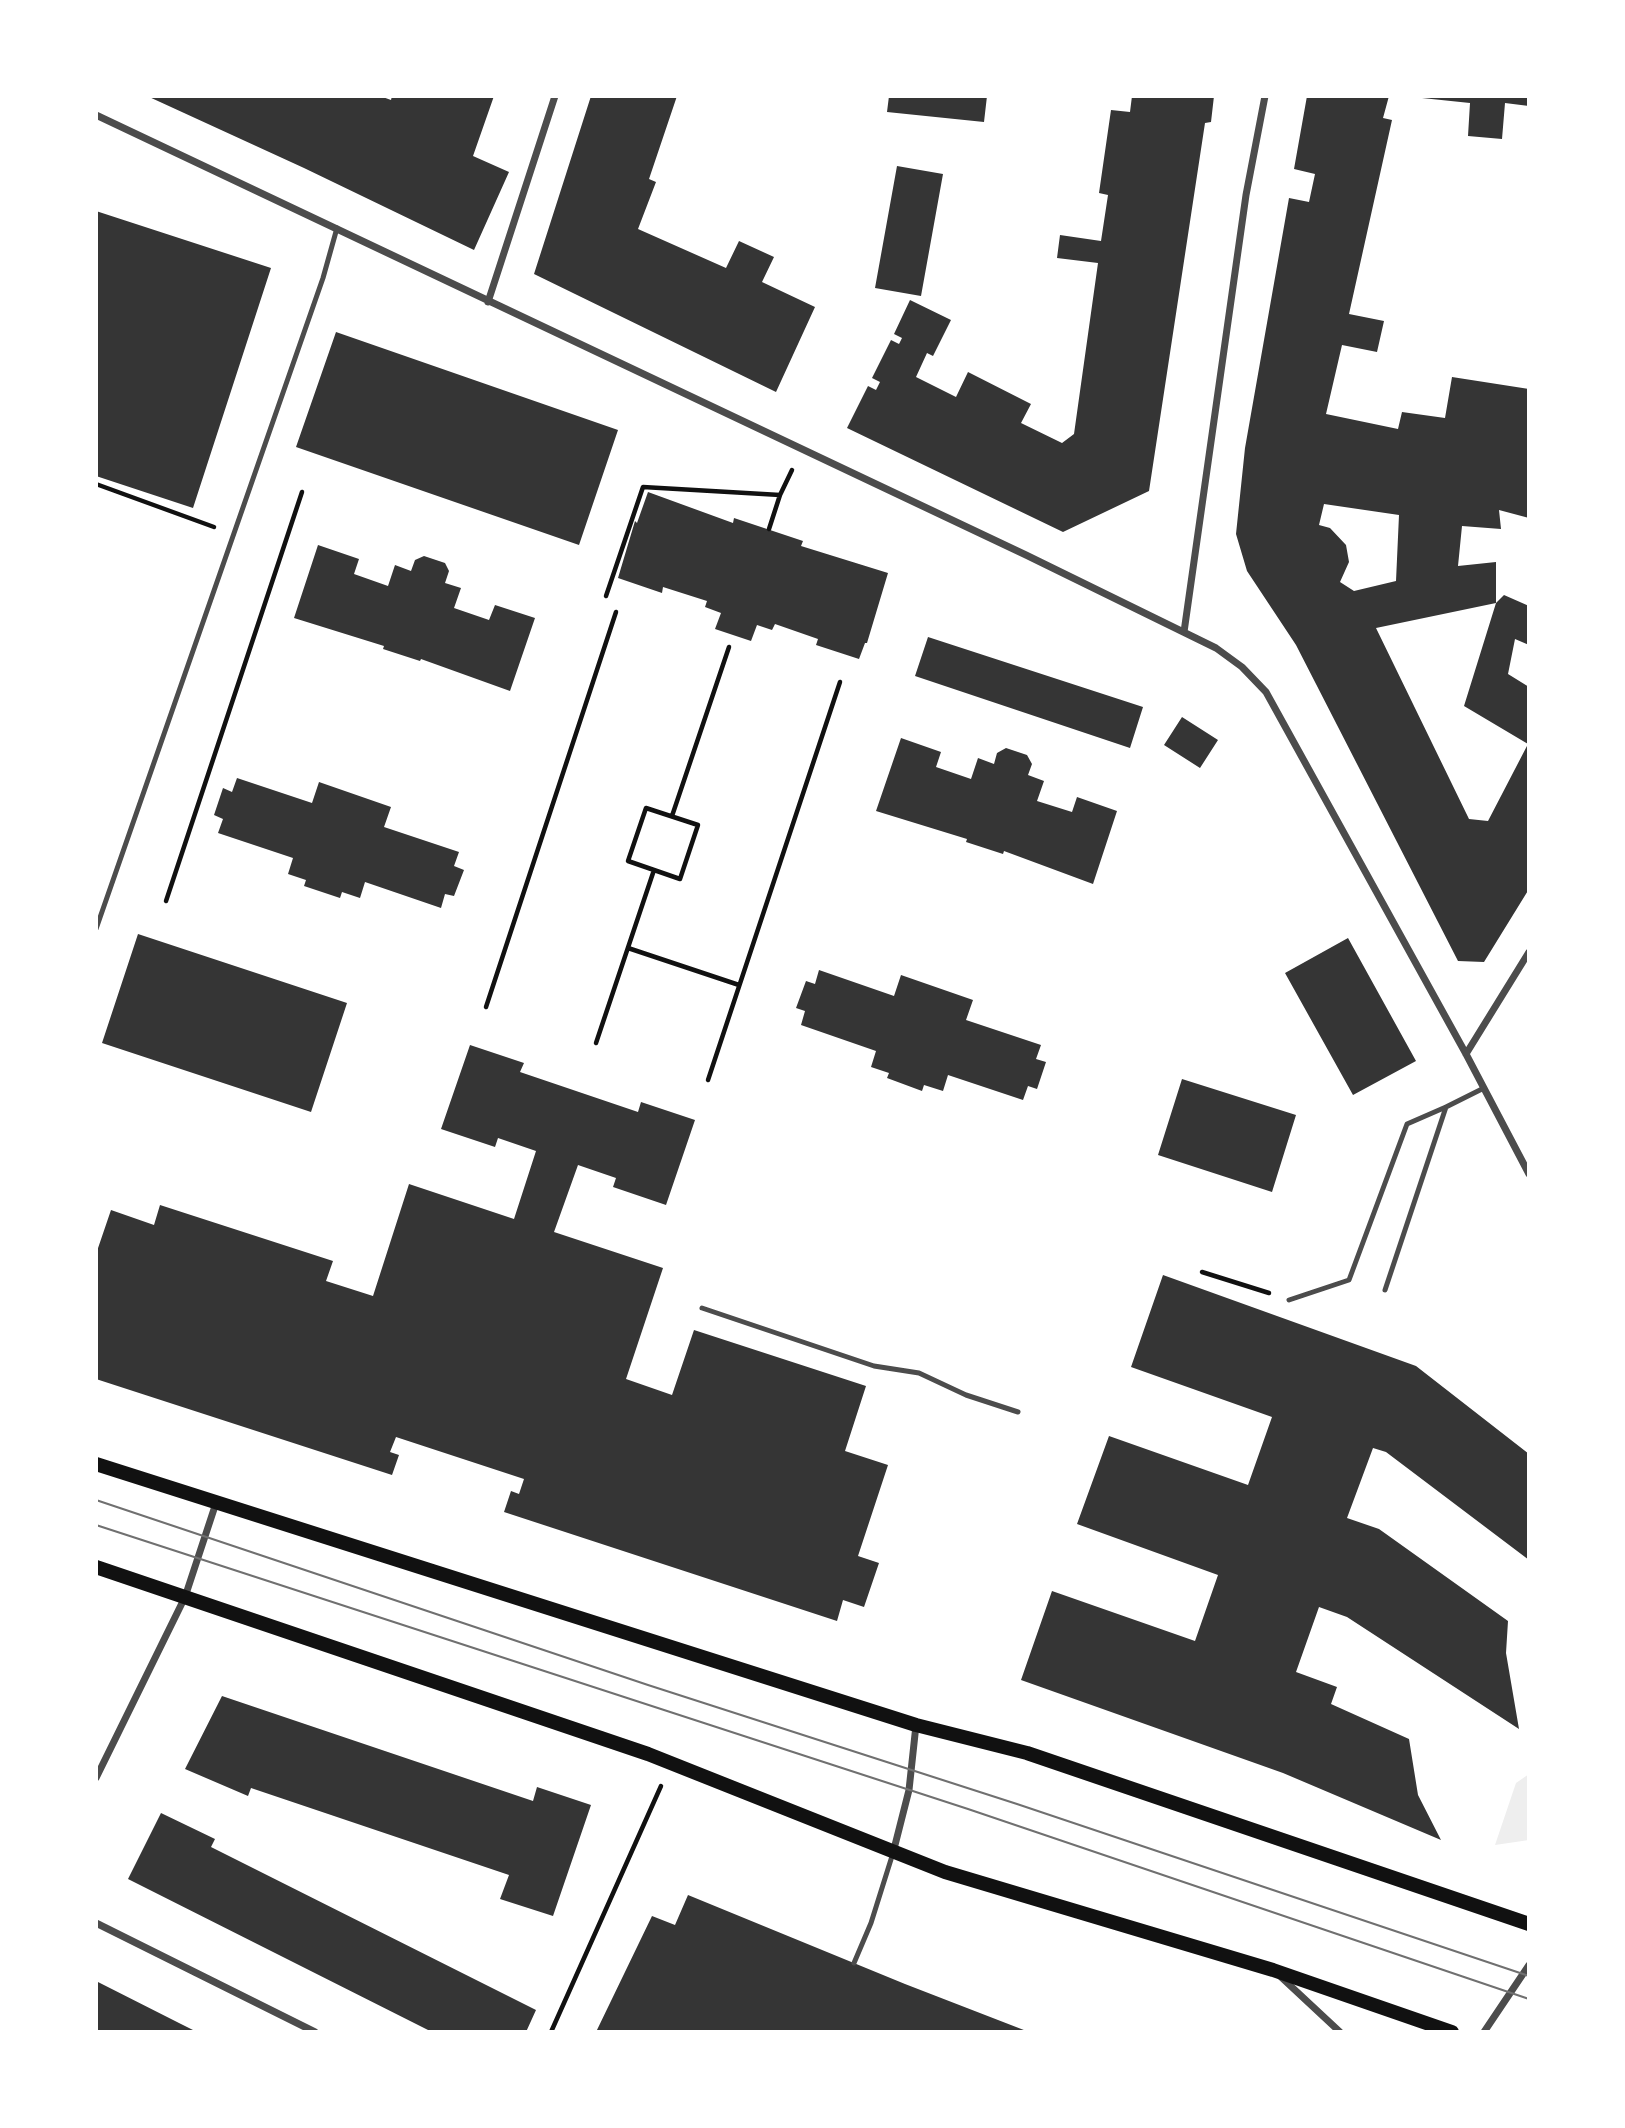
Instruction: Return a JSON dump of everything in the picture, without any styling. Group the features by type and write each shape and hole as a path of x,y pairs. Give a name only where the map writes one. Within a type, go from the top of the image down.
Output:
{"main road":[{"path":"96,1464 916,1725 1027,1753 1529,1924"},
{"path":"96,1567 671,1763 945,1872 1273,1969 1452,2032"}],"street":[{"path":"488,302 555,96"},
{"path":"1184,632 1246,195 1265,96"},
{"path":"96,116 1184,632 1216,648 1242,667 1266,692 1466,1054 1529,1174"},
{"path":"1466,1054 1529,952"},
{"path":"96,1778 185,1597 216,1503"},
{"path":"893,1853 909,1790 916,1725"},
{"path":"96,1923 315,2032"},
{"path":"1484,2032 1529,1965"},
{"path":"1273,1969 1340,2032"}],"lane":[{"path":"96,929 323,278 337,228"},
{"path":"1289,1300 1349,1280 1408,1124 1484,1088"},
{"path":"1385,1290 1446,1107"},
{"path":"702,1308 874,1366 919,1373 966,1395 1018,1412"},
{"path":"854,1963 871,1923 893,1853"}],"path":[{"path":"769,530 780,495 802,450"},
{"path":"96,484 233,533"},
{"path":"606,596 643,487 780,495"},
{"path":"166,901 302,492"},
{"path":"486,1006 617,612"},
{"path":"672,816 729,647"},
{"path":"708,1080 840,682"},
{"path":"646,808 672,816 698,825 680,879 628,861 646,808"},
{"path":"596,1043 654,870"},
{"path":"628,948 740,985"},
{"path":"1202,1272 1289,1300"},
{"path":"551,2032 671,1763"}],"shaded area":[{"path":"1529,1774 1529,1840 1495,1845 1516,1783"}],"building":[{"path":"147,96 380,96 391,100 392,96 494,96 473,156 509,172 474,250"},
{"path":"591,96 677,96 649,179 656,182 638,229 726,268 739,241 774,257 762,282 815,307 776,392 534,274"},
{"path":"889,96 987,96 984,122 887,112"},
{"path":"1132,96 1214,96 1211,122 1205,123 1149,491 1063,532 847,428 868,386 876,390 880,382 872,378 891,340 899,344 902,338 894,334 910,300 951,320 933,356 927,353 916,377 956,397 968,372 1031,404 1021,423 1062,443 1074,434 1098,263 1057,258 1060,235 1101,241 1108,195 1099,193 1111,110 1130,112"},
{"path":"1307,96 1389,96 1383,118 1392,120 1349,314 1384,321 1377,352 1342,345 1326,414 1398,429 1402,412 1445,418 1452,377 1529,389 1529,518 1499,510 1501,529 1462,526 1458,566 1496,562 1496,603 1504,595 1529,606 1529,645 1515,639 1508,674 1529,687 1529,889 1484,962 1458,961 1296,645 1247,571 1236,534 1245,448 1289,198 1309,202 1315,174 1294,169","holes":["1324,504 1399,515 1396,581 1354,591 1340,582 1349,562 1346,545 1330,528 1319,525","1496,603 1464,706 1528,744 1488,821 1469,819 1376,628"]},
{"path":"1422,96 1529,96 1529,106 1505,103 1502,139 1468,136 1470,103"},
{"path":"897,166 943,174 921,296 875,288"},
{"path":"96,211 271,268 193,508 96,476"},
{"path":"336,332 618,430 579,545 296,447"},
{"path":"648,492 733,523 734,518 803,541 801,546 888,573 867,643 859,659 816,645 818,639 775,624 772,630 757,625 751,641 715,629 721,613 705,607 707,601 663,587 662,593 618,578 635,521 637,523"},
{"path":"318,545 359,559 354,574 388,586 395,565 411,571 415,560 424,556 445,563 449,571 445,583 461,588 454,608 489,620 495,605 535,618 510,691 421,659 420,661 383,649 384,646 294,618"},
{"path":"928,637 1143,707 1130,748 915,676"},
{"path":"1182,717 1218,740 1200,768 1164,745"},
{"path":"901,738 941,752 936,767 971,779 978,758 994,764 997,753 1006,748 1027,755 1032,764 1028,775 1044,781 1037,801 1072,812 1077,797 1117,811 1093,884 1004,851 1003,854 966,842 967,839 876,811"},
{"path":"237,778 312,803 319,782 391,807 384,827 459,852 454,866 464,870 454,896 445,894 441,908 365,882 360,898 342,892 340,898 304,886 306,880 288,874 293,858 218,833 223,819 214,815 223,788 232,792"},
{"path":"138,934 347,1003 311,1112 102,1043"},
{"path":"1348,938 1416,1061 1353,1095 1285,973"},
{"path":"819,970 894,996 901,975 973,1000 966,1020 1041,1045 1036,1059 1046,1062 1037,1089 1028,1086 1023,1100 948,1075 943,1091 924,1085 922,1091 887,1078 889,1073 871,1067 876,1051 801,1025 805,1011 796,1008 806,981 815,984"},
{"path":"470,1045 524,1063 520,1072 638,1112 641,1102 695,1120 666,1205 613,1187 616,1178 578,1165 554,1232 663,1268 626,1379 672,1395 694,1330 866,1386 845,1451 888,1465 858,1556 879,1563 864,1607 843,1600 837,1621 504,1512 511,1491 519,1494 524,1479 396,1437 390,1452 399,1455 392,1475 96,1379 96,1254 111,1210 154,1225 160,1205 333,1261 326,1281 373,1296 409,1184 514,1219 536,1151 498,1138 495,1147 441,1129"},
{"path":"1182,1079 1296,1115 1272,1192 1158,1155"},
{"path":"1163,1275 1416,1366 1529,1454 1529,1560 1386,1452 1373,1448 1347,1518 1379,1529 1508,1621 1506,1653 1519,1729 1347,1617 1319,1607 1296,1672 1337,1687 1331,1704 1409,1739 1418,1795 1441,1840 1283,1773 1021,1680 1052,1591 1195,1641 1218,1575 1077,1524 1109,1436 1248,1485 1272,1417 1131,1367"},
{"path":"222,1696 533,1801 537,1787 591,1805 553,1916 500,1899 509,1875 251,1788 248,1796 185,1769"},
{"path":"161,1813 215,1839 211,1847 536,2010 526,2032 432,2032 128,1879"},
{"path":"688,1895 1029,2032 596,2032 652,1916 675,1925"},
{"path":"96,1981 179,2023 197,2032 96,2032"}],"tram line":[{"path":"96,1500 1529,1976"},
{"path":"96,1525 968,1809 1529,1999"}]}
